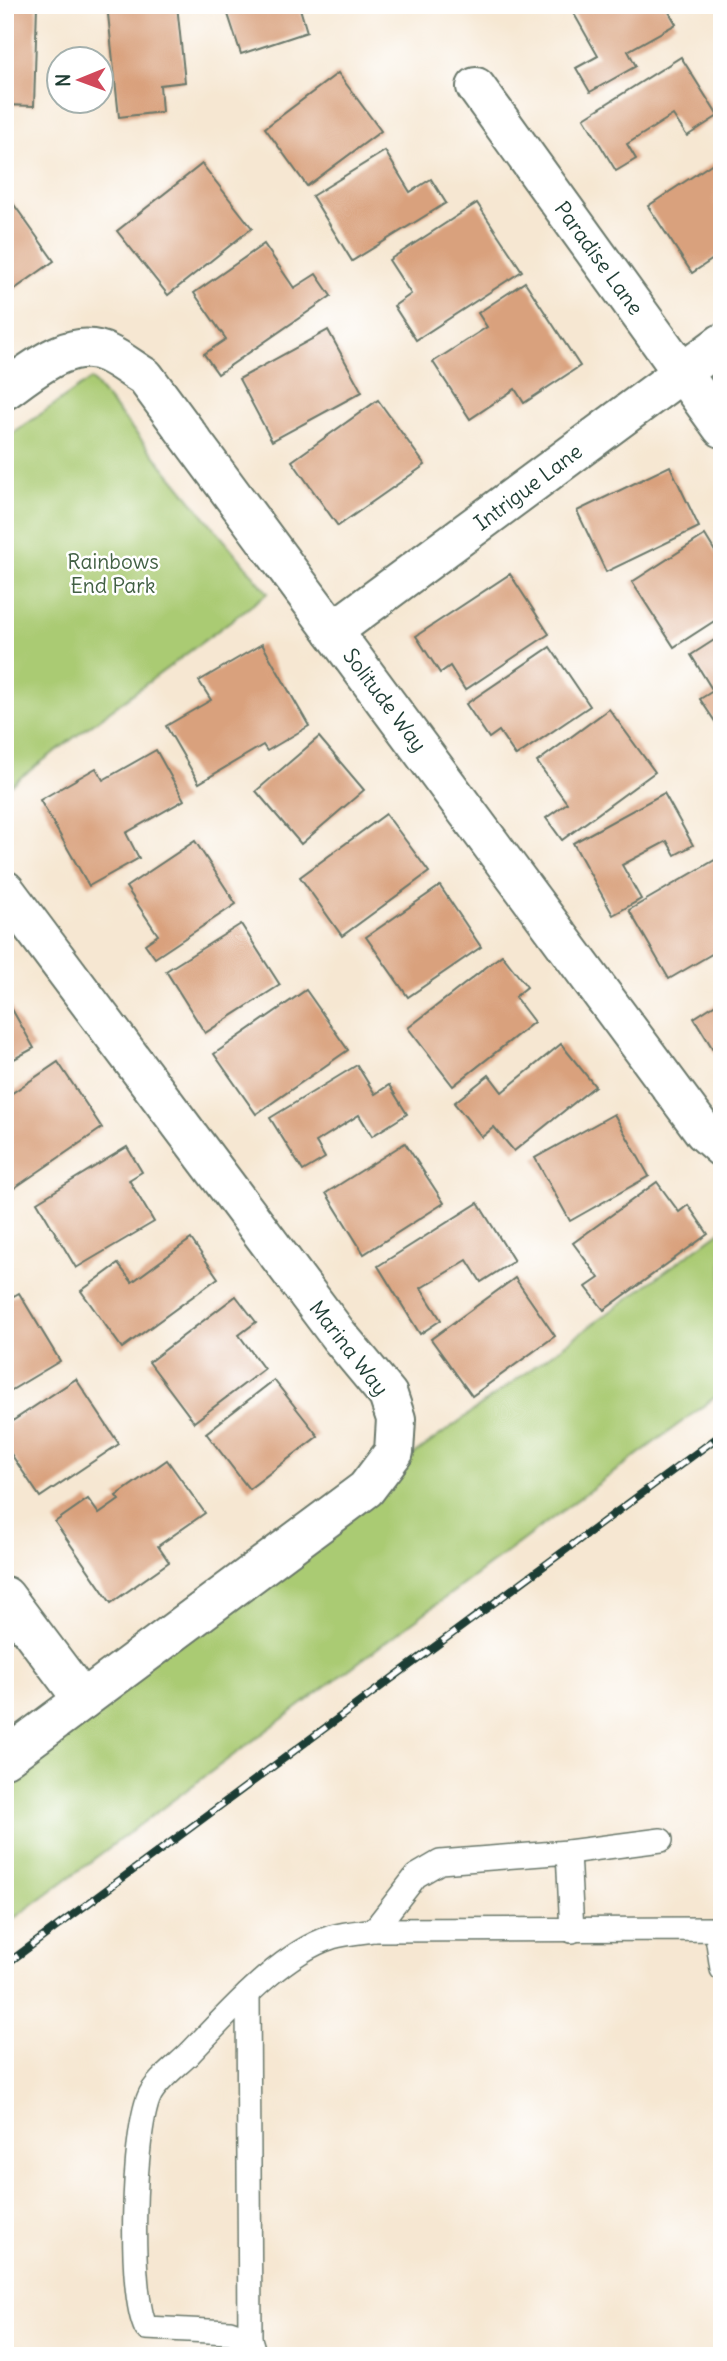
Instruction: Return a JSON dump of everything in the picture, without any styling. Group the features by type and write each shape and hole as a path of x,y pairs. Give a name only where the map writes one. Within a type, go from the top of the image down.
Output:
{"street":[{"name":"Paradise Lane","path":"476,88 722,428"},
{"name":"Intrigue Lane","path":"334,631 722,343"},
{"name":"Solitude Way","path":"5,390 49,358 79,350 106,352 145,377 704,1132 722,1148"},
{"name":"Marina Way","path":"5,890 339,1336 388,1395 396,1419 394,1452 366,1489 5,1758"},
{"path":"5,1596 83,1700"}],"lane":[{"path":"374,1930 416,1877 440,1862 568,1852 661,1840"},
{"path":"568,1852 572,1931"},
{"path":"253,2347 230,2332 146,2328 140,2315 136,2285 139,2139 149,2095 248,1994 284,1964 331,1937 374,1930 716,1929 722,1969"},
{"path":"248,1994 253,2347"}],"green space":[{"name":"Rainbows End Park","path":"91,379 268,593 5,789 5,439"},
{"path":"722,1230 722,1392 5,1925 5,1752"}],"building":[{"path":"5,5 37,5 34,106 5,105"},
{"path":"107,5 177,5 185,82 160,85 162,112 119,117 116,46 111,46"},
{"path":"225,5 299,5 307,32 241,54"},
{"path":"569,5 665,5 676,24 628,51 636,66 590,92 576,68 598,56"},
{"path":"681,57 718,116 687,136 673,115 627,144 636,159 616,171 584,118"},
{"path":"338,73 381,131 307,186 265,128"},
{"path":"385,151 410,192 431,179 446,203 352,261 312,196"},
{"path":"722,157 722,253 692,273 648,206"},
{"path":"202,164 252,228 168,295 117,231"},
{"path":"5,192 54,261 5,296"},
{"path":"477,203 522,271 416,340 394,306 411,294 389,260"},
{"path":"264,244 294,288 316,274 331,296 218,374 204,354 226,339 194,293"},
{"path":"525,282 580,366 524,403 515,389 470,419 433,362 487,327 478,313"},
{"path":"328,330 362,392 272,441 239,379"},
{"path":"378,400 425,465 338,526 292,461"},
{"path":"670,466 699,527 606,572 577,511"},
{"path":"705,535 722,563 722,616 674,647 632,582"},
{"path":"510,574 549,634 465,690 450,666 440,673 416,636"},
{"path":"722,635 722,723 718,726 700,699 713,691 691,655"},
{"path":"262,644 309,726 267,751 263,745 199,783 166,726 211,700 199,681"},
{"path":"550,647 590,706 516,756 499,731 489,738 466,704"},
{"path":"609,709 655,772 562,840 546,818 567,803 537,762"},
{"path":"319,737 364,790 301,844 256,791"},
{"path":"156,750 184,800 126,833 139,858 89,886 40,800 96,768 103,780"},
{"path":"664,793 693,845 675,855 667,841 622,865 641,899 613,915 573,843"},
{"path":"386,814 429,872 342,936 300,877"},
{"path":"195,841 236,904 155,958 145,944 158,935 126,887"},
{"path":"720,857 722,948 669,979 629,910"},
{"path":"440,886 481,947 408,997 366,937"},
{"path":"241,924 280,985 205,1033 166,971"},
{"path":"502,955 527,987 515,997 534,1022 453,1086 408,1028"},
{"path":"306,990 348,1050 256,1114 214,1054"},
{"path":"5,997 34,1048 5,1064"},
{"path":"722,1000 722,1064 694,1018"},
{"path":"561,1044 595,1086 514,1151 494,1127 482,1137 454,1103 489,1075 502,1092"},
{"path":"58,1062 102,1128 13,1189 5,1178 5,1098"},
{"path":"357,1065 375,1094 389,1085 407,1114 372,1136 359,1115 316,1142 325,1158 303,1171 270,1118"},
{"path":"614,1114 649,1176 570,1221 535,1158"},
{"path":"405,1143 444,1203 364,1254 326,1193"},
{"path":"127,1147 142,1172 129,1180 154,1222 76,1268 37,1202"},
{"path":"657,1182 679,1212 688,1205 708,1234 604,1310 586,1287 599,1278 573,1243"},
{"path":"478,1203 514,1261 481,1282 467,1260 421,1288 441,1320 420,1334 378,1266"},
{"path":"191,1239 218,1278 122,1348 81,1291 118,1264 132,1282"},
{"path":"515,1278 555,1336 472,1396 431,1339"},
{"path":"19,1293 60,1361 5,1394 5,1301"},
{"path":"236,1296 256,1322 239,1335 264,1369 194,1422 149,1362"},
{"path":"76,1379 119,1444 40,1497 5,1445 5,1426"},
{"path":"274,1380 318,1436 249,1489 206,1433"},
{"path":"167,1460 205,1513 158,1546 169,1562 111,1603 55,1522 88,1499 99,1514 119,1500 116,1496"}],"railway":[{"path":"5,1965 722,1434"}]}
